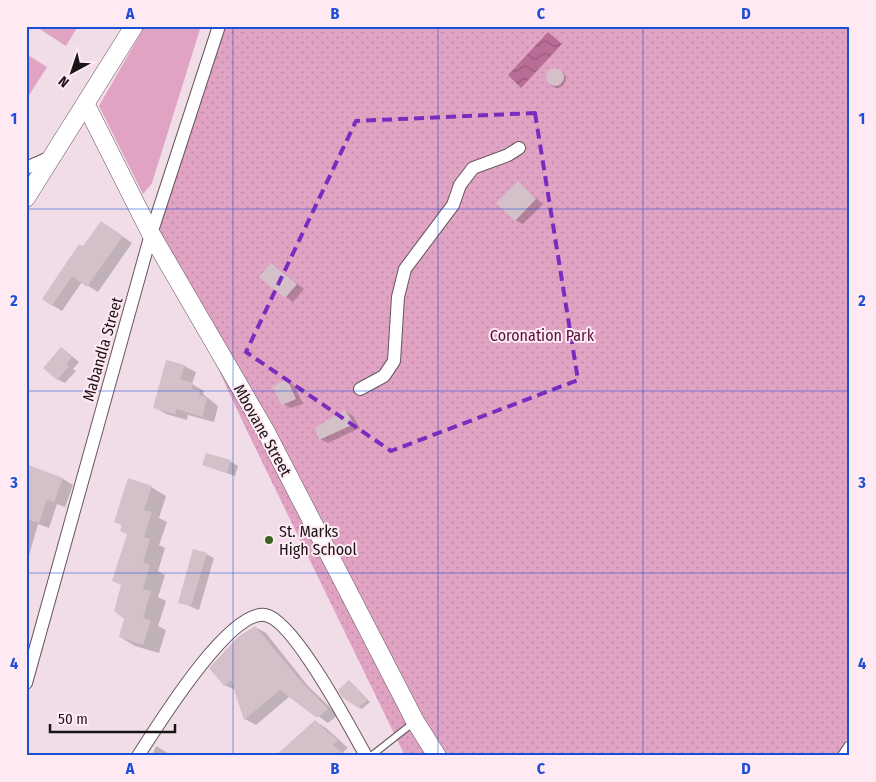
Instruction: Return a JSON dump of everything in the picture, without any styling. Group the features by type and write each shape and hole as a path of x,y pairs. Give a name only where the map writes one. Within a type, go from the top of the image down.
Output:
{"street":[{"path":"26,198 134,26"},
{"name":"Mabandla Street","path":"26,683 151,234 219,26"},
{"name":"Mbovane Street","path":"86,105 151,234 266,432 415,721 437,756"},
{"path":"360,389 384,376 394,361 398,297 405,269 453,205 460,185 473,168 508,155 519,148"},
{"path":"26,168 53,157"},
{"path":"138,756 202,662 236,627 251,619 265,615 276,620 297,641 366,756"},
{"path":"844,756 850,747"}],"lane":[{"path":"371,756 415,721"}],"highlighted area":[{"path":"535,113 578,380 391,451 246,352 356,121"}],"green space":[{"path":"35,26 78,26 66,46"},
{"path":"145,26 201,26 152,183 143,194 99,106"},
{"name":"Coronation Park","path":"219,26 850,26 850,734 836,756 405,756 248,433 153,229"},
{"path":"26,54 47,67 26,100"}],"water":[{"path":"548,32 562,44 521,88 508,75"}],"building":[{"path":"555,68 561,71 564,77 561,83 555,86 549,83 546,77 549,71"},
{"path":"518,181 536,199 515,221 496,203"},
{"path":"101,221 123,236 87,287 72,276 52,306 42,299 79,244 83,246"},
{"path":"271,263 297,284 285,298 259,277"},
{"path":"61,347 72,357 66,364 69,366 57,380 43,368"},
{"path":"166,360 185,365 180,379 193,383 191,389 200,391 199,395 207,398 202,417 177,409 175,414 153,408"},
{"path":"287,379 296,399 282,405 272,387"},
{"path":"345,410 354,424 319,440 315,428"},
{"path":"206,453 231,460 227,473 202,465"},
{"path":"26,464 63,478 54,502 47,500 39,523 26,519"},
{"path":"128,478 152,486 144,510 152,512 144,537 150,539 143,562 150,565 143,589 151,591 143,618 151,620 143,645 119,637 124,619 114,611 121,585 112,581 127,534 120,531 122,525 114,522"},
{"path":"193,549 207,553 191,606 178,603"},
{"path":"255,626 298,678 328,709 317,718 280,690 244,720 231,680 224,686 209,668 238,637"},
{"path":"349,680 368,700 358,708 342,697 338,690"},
{"path":"315,720 338,741 333,745 346,756 275,756"}],"place":[{"name":"St. Marks High School","path":"269,540"}]}
